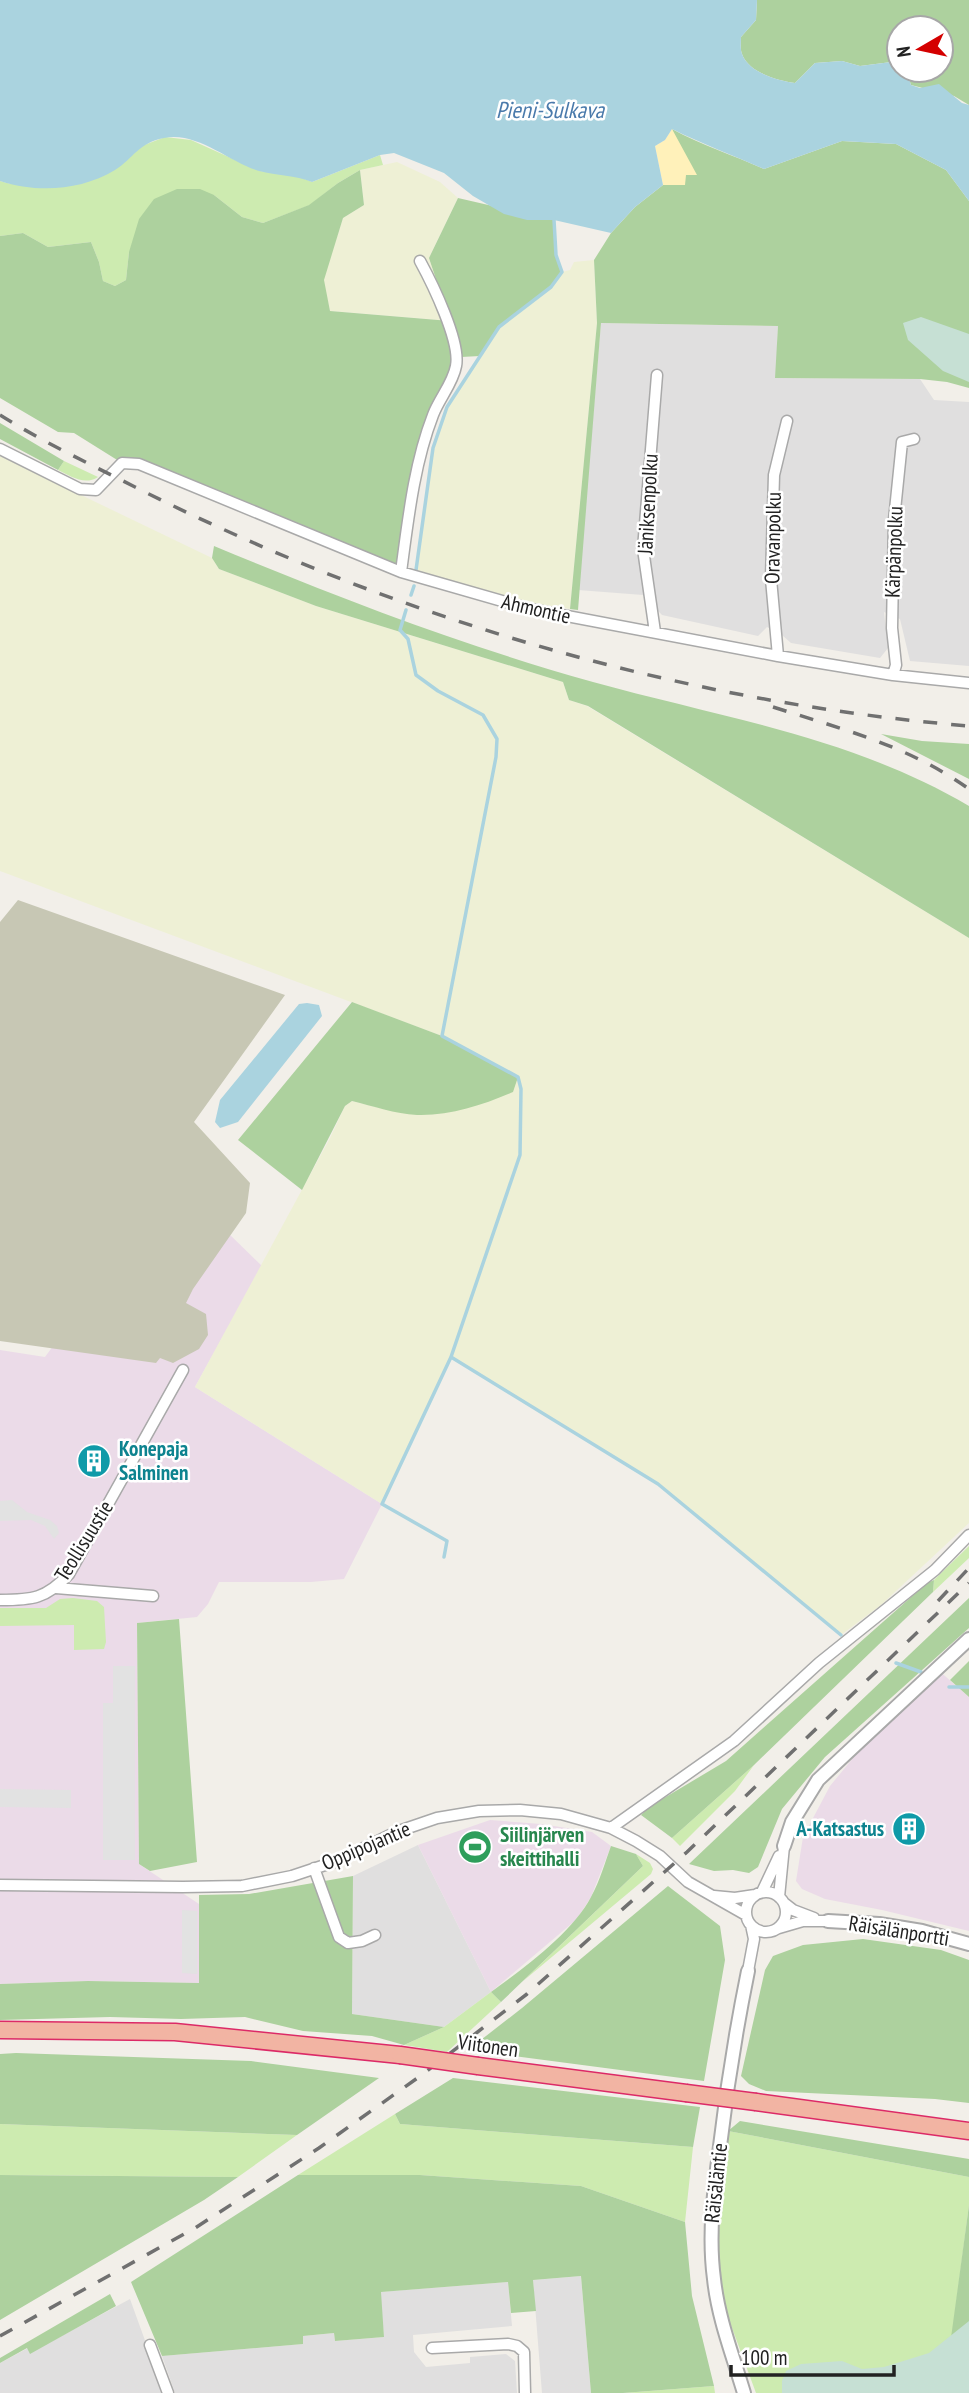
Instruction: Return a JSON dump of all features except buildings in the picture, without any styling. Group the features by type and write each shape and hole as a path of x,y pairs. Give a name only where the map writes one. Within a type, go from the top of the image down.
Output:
{"highway":[{"name":"Viitonen","path":"0,2030 175,2032 400,2054 969,2131"}],"street":[{"path":"401,572 422,453 433,415 457,366 452,336 444,313 436,291 419,261"},
{"name":"Jäniksenpolku","path":"655,632 643,549 657,375"},
{"name":"Oravanpolku","path":"778,656 771,579 774,475 788,421"},
{"name":"Kärpänpolku","path":"893,675 896,665 892,628 894,520 902,442 914,439"},
{"name":"Ahmontie","path":"0,449 80,489 96,489 122,463 139,464 401,572 530,609 778,656 893,675 969,682"},
{"name":"Teollisuustie","path":"0,1601 40,1598 56,1588 75,1563 183,1370"},
{"path":"611,1828 734,1741 819,1663 935,1570 969,1535"},
{"path":"56,1588 153,1595"},
{"path":"748,1971 754,1939 748,1920 748,1904 759,1894 784,1846 792,1822 818,1780 969,1639"},
{"name":"Oppipojantie","path":"0,1885 242,1886 292,1876 337,1861 409,1828 438,1818 479,1811 520,1810 561,1814 611,1828 660,1856 688,1882 748,1920"},
{"path":"748,1971 760,1941 784,1920 785,1908 781,1900 784,1846"},
{"path":"314,1868 339,1937 348,1943 375,1935"},
{"path":"710,1896 734,1898 768,1892 803,1915 828,1921"},
{"path":"748,1920 762,1931 772,1931 803,1921 828,1921"},
{"name":"Räisälänportti","path":"828,1921 879,1924 922,1931 969,1944"},
{"name":"Räisäläntie","path":"744,2393 724,2327 714,2281 711,2242 713,2195 730,2057 748,1971"},
{"path":"432,2348 508,2344 517,2346 524,2352 524,2393"},
{"path":"150,2345 168,2393"}],"shaded area":[{"path":"397,162 440,182 458,198 429,258 451,321 330,311 323,280 343,218 364,205 360,170"},
{"path":"594,260 597,323 570,609 517,601 474,590 416,570 433,448 447,407 499,327 551,287 562,272 570,270 574,262"},
{"path":"921,317 969,334 969,382 943,371 908,340 903,323"},
{"path":"601,323 778,326 776,378 920,379 934,400 969,402 969,666 910,661 900,619 884,612 888,648 880,658 791,643 767,627 758,636 662,615 643,595 578,590"},
{"path":"0,456 212,558 219,569 316,606 563,682 569,700 587,706 969,938 969,1523 881,1605 841,1635 658,1484 452,1357 382,1504 195,1387 345,1106 352,1101 388,1110 442,1036 0,871"},
{"path":"18,900 285,995 194,1122 250,1183 246,1213 186,1303 206,1314 208,1335 199,1349 173,1363 160,1358 156,1363 0,1341 0,922"},
{"path":"225,1230 262,1266 195,1387 382,1504 344,1579 311,1582 219,1582 208,1604 197,1617 137,1623 139,1864 199,1904 199,1983 88,1981 0,1984 0,1350 45,1357 56,1342"},
{"path":"12,1500 27,1512 50,1520 57,1526 59,1533 54,1539 45,1526 31,1520 0,1521 0,1501"},
{"path":"113,1666 135,1666 135,1860 103,1860 103,1703 113,1703"},
{"path":"937,1669 969,1697 969,1931 825,1899 802,1889 796,1881 803,1837 830,1786 891,1712"},
{"path":"0,1789 71,1790 71,1808 0,1807"},
{"path":"490,1820 592,1832 611,1846 591,1897 577,1919 491,1992 418,1845"},
{"path":"418,1845 491,1992 444,2027 352,2014 353,1876"},
{"path":"182,1910 197,1911 197,1974 182,1973"},
{"path":"581,2276 591,2393 542,2393 533,2280"},
{"path":"508,2282 512,2326 413,2335 414,2352 426,2367 470,2363 470,2357 506,2354 515,2361 517,2393 175,2393 162,2356 303,2344 303,2336 334,2333 335,2341 384,2337 380,2292"},
{"path":"130,2299 164,2393 0,2393 0,2363 28,2348 30,2353"},
{"path":"969,2321 969,2393 782,2393 782,2381 786,2371 801,2364 842,2361 862,2369 884,2367 929,2353"}],"green space":[{"path":"757,0 969,0 969,105 954,96 911,84 955,84 955,14 885,14 885,63 860,66 842,61 815,63 795,83 757,71 746,61 741,50 741,37 756,20"},
{"path":"672,129 764,169 842,141 896,144 946,170 969,201 969,388 920,379 775,378 778,326 601,323 578,610 570,609 597,323 594,260 611,233 635,207 663,185 684,185"},
{"path":"165,137 191,140 260,171 298,176 312,182 380,155 383,165 360,170 310,205 263,223 242,217 214,195 129,252 126,280 115,286 103,281 91,242 48,247 23,233 0,236 0,181 11,184 115,169 139,147"},
{"path":"360,170 364,205 343,218 324,280 330,311 450,321 429,258 458,198 554,220 556,255 562,272 551,287 499,327 480,356 461,357 433,415 401,572 186,484 122,463 74,433 58,432 0,398 0,236 23,233 48,247 91,242 103,281 115,286 126,280 129,252 139,219 154,199 177,189 200,189 214,195 242,217 263,223 309,205"},
{"path":"0,423 64,461 58,470 0,439"},
{"path":"64,461 98,477 88,481 58,470"},
{"path":"214,546 355,602 497,653 593,682 833,746 925,782 969,806 969,938 588,706 569,700 563,682 316,606 219,569 212,558"},
{"path":"881,734 922,741 969,744 969,779"},
{"path":"352,1002 442,1036 518,1077 513,1092 442,1114 409,1114 352,1101 345,1106 302,1190 238,1140"},
{"path":"969,1546 969,1558 933,1592 934,1580"},
{"path":"934,1580 933,1592 754,1765 672,1838 641,1815 649,1807 726,1761 927,1583"},
{"path":"969,1598 969,1628 825,1757 782,1809 758,1867 749,1873 714,1871 689,1864"},
{"path":"60,1599 97,1601 104,1607 104,1649 74,1650 74,1625 0,1626 0,1608 46,1608"},
{"path":"179,1619 197,1862 150,1871 139,1864 137,1623"},
{"path":"969,1661 969,1697 950,1680"},
{"path":"754,1765 735,1791 680,1846 672,1838"},
{"path":"611,1846 636,1854 643,1866 501,2002 491,1992 546,1949 583,1910 597,1885"},
{"path":"636,1854 650,1863 653,1869 651,1874 522,1982 643,1866"},
{"path":"353,1876 352,2014 444,2027 404,2045 372,2036 303,2031 245,2017 0,2020 0,1984 88,1981 199,1983 199,1895 249,1894"},
{"path":"668,1886 720,1926 725,1960 704,2081 468,2050 522,2008"},
{"path":"863,1939 941,1950 969,1960 969,2103 766,2091 749,2084 741,2076 765,1970 773,1956 803,1945"},
{"path":"491,1992 501,2002 447,2052 404,2045 444,2027"},
{"path":"0,2054 251,2061 379,2078 297,2135 0,2124"},
{"path":"453,2078 700,2107 693,2147 400,2124 395,2114"},
{"path":"395,2114 400,2124 693,2147 685,2222 581,2186 420,2175 298,2175"},
{"path":"740,2121 969,2159 969,2177 728,2131"},
{"path":"0,2124 297,2135 238,2177 0,2175"},
{"path":"728,2131 969,2177 969,2205 946,2382 812,2393 756,2393 725,2309 717,2254"},
{"path":"0,2175 238,2177 204,2200 0,2320"},
{"path":"298,2175 420,2175 581,2186 685,2222 692,2296 714,2386 591,2393 581,2276 533,2280 536,2311 511,2313 508,2282 381,2292 384,2337 335,2341 334,2333 303,2336 303,2344 162,2356 131,2282"},
{"path":"969,2205 969,2393 812,2393 945,2382"},
{"path":"110,2294 116,2306 30,2354 27,2348 0,2363 0,2358"},
{"path":"714,2386 715,2393 623,2393"}],"sand":[{"path":"672,129 697,175 686,175 685,185 663,185 655,146 665,140"}],"water":[{"name":"Pieni-Sulkava","path":"0,0 757,0 756,20 741,37 741,50 746,61 757,71 795,83 815,63 842,61 860,66 885,63 885,84 911,84 920,88 939,84 962,103 969,105 969,201 946,170 896,144 842,141 764,169 672,129 665,140 655,146 663,185 635,207 611,233 554,220 527,220 504,214 473,196 444,173 394,153 380,155 312,182 259,171 201,143 176,137 148,143 115,170 73,186 43,188 0,181"},
{"path":"299,1004 319,1005 322,1016 238,1122 220,1128 215,1122 220,1100"}],"waterway":[{"path":"416,570 433,448 447,407 499,327 551,287 562,272 556,255 554,220"},
{"path":"411,595 414,586"},
{"path":"406,610 400,630 408,639 416,675 438,691 483,715 497,739 496,757 442,1036 518,1077 521,1089 520,1155 451,1357 382,1504 447,1541 444,1557"},
{"path":"451,1357 658,1484 841,1635"},
{"path":"896,1663 921,1672"},
{"path":"949,1687 969,1687"}],"railway":[{"path":"0,415 84,461 233,534 436,614 541,647 646,674 753,697 861,714 969,726"},
{"path":"773,707 850,731 899,750 969,789"},
{"path":"938,1601 969,1568"},
{"path":"0,2336 195,2228 319,2148 423,2074 527,1994 687,1852 969,1583"}],"place":[{"name":"Konepaja Salminen","path":"94,1461"},
{"name":"A-Katsastus","path":"909,1829"},
{"name":"Siilinjärven skeittihalli","path":"475,1847"}]}
